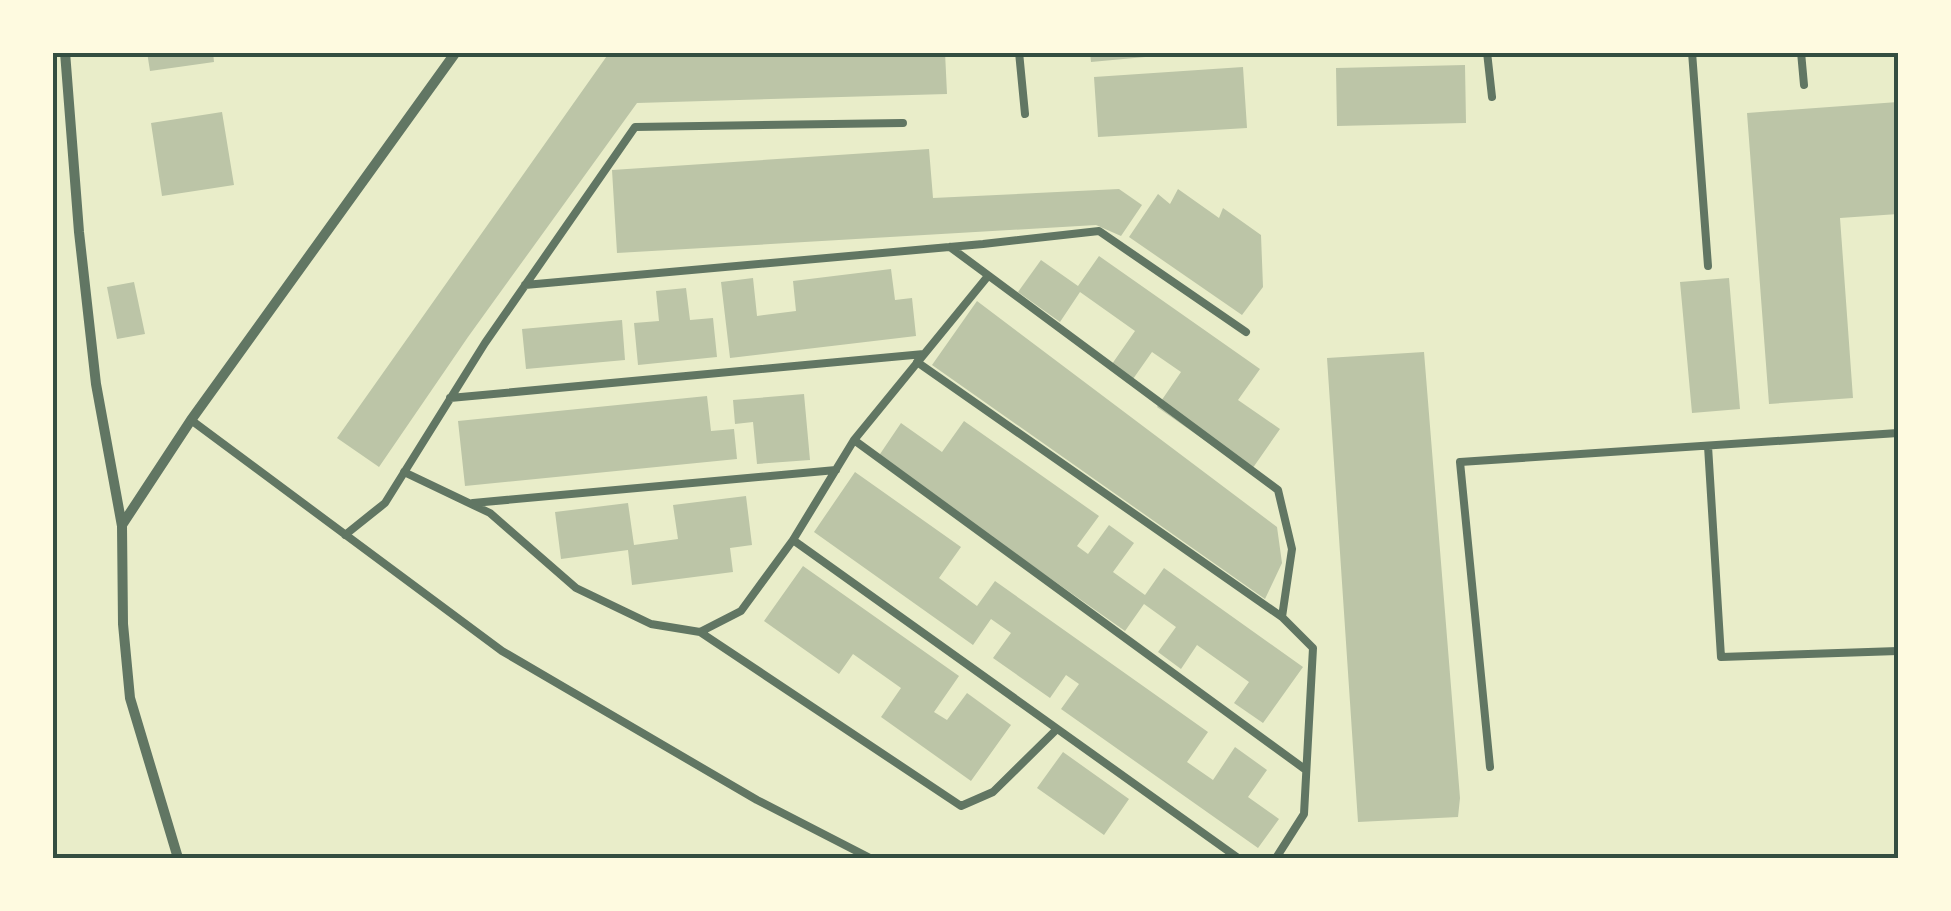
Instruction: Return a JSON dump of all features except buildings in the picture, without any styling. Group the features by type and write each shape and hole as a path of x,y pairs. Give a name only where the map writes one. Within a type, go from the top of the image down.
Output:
{"street":[{"path":"65,52 96,384 122,526 130,698 178,858"},
{"path":"122,526 191,420 456,52"}],"lane":[{"path":"1018,52 1026,114"},
{"path":"1487,52 1492,97"},
{"path":"1692,52 1708,266"},
{"path":"1801,52 1804,85"},
{"path":"345,535 385,502 450,398 634,128 903,123"},
{"path":"526,285 1099,231 1246,332"},
{"path":"950,247 1278,490 1292,549 1282,617"},
{"path":"700,632 740,611 793,540 854,440 988,276"},
{"path":"450,398 924,354"},
{"path":"918,362 1282,617 1313,648 1304,814 1276,858"},
{"path":"191,420 502,650 757,800 870,858"},
{"path":"1490,767 1460,462 1898,433"},
{"path":"854,440 1306,770"},
{"path":"1708,446 1720,657 1898,651"},
{"path":"469,503 836,470"},
{"path":"404,472 490,513 576,588 651,624 700,632 961,806 993,792 1057,729"},
{"path":"793,540 1238,858"}]}
